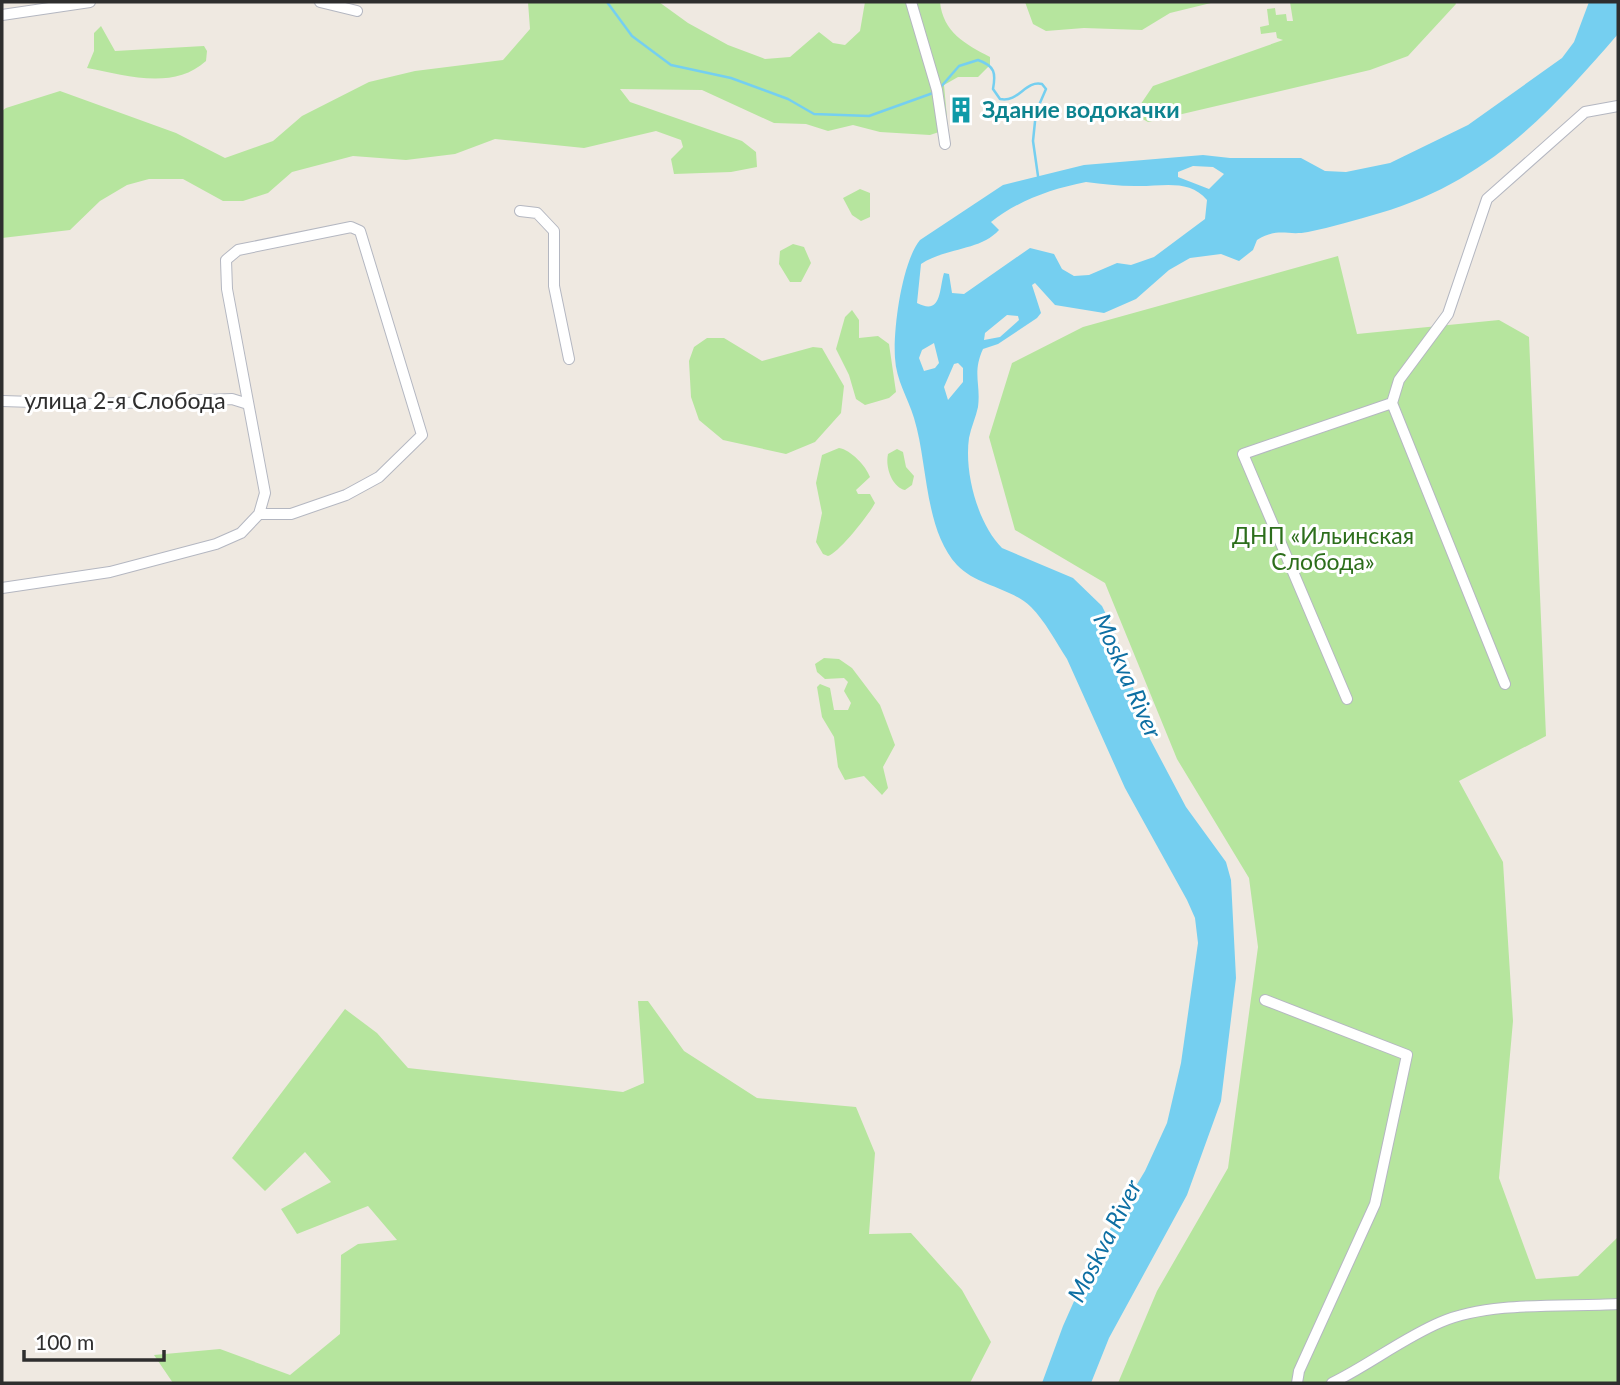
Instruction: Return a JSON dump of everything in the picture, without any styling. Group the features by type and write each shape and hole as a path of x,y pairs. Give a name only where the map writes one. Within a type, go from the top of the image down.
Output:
{"street":[{"path":"2,15 90,2"},
{"path":"320,2 357,11"},
{"path":"911,2 937,90 946,144"},
{"path":"1505,684 1392,403 1399,380 1448,314 1487,199 1585,112 1618,106"},
{"path":"520,211 537,213 554,231 554,286 569,359"},
{"path":"2,588 110,572 216,544 241,533 259,514 265,493 227,289 226,260 238,250 351,227 360,231 422,435 379,477 346,495 291,514 259,514"},
{"name":"улица 2-я Слобода","path":"2,401 96,404 232,399 248,404"},
{"path":"1347,699 1243,454 1392,403"},
{"path":"1265,1000 1407,1055 1375,1204 1299,1371 1297,1383"},
{"path":"1332,1383 1439,1323 1460,1315 1483,1311 1618,1304"}],"green space":[{"path":"528,2 659,2 688,23 728,45 765,59 790,57 819,32 833,43 845,45 860,31 865,2 940,2 951,29 964,42 990,57 990,65 978,77 958,77 944,85 948,129 930,135 880,132 853,125 828,131 806,124 774,123 702,90 620,89 630,102 742,141 756,152 757,167 731,172 674,174 671,159 683,147 681,140 656,131 584,148 495,139 455,154 406,160 353,156 292,172 268,193 243,201 223,201 183,179 149,179 127,185 100,201 70,230 2,238 2,111 6,108 60,91 176,133 225,158 273,141 302,116 369,82 415,71 503,60 530,29"},
{"path":"1025,2 1215,2 1170,13 1142,30 1084,28 1046,31 1033,24"},
{"path":"1290,2 1456,4 1408,56 1370,70 1148,122 1134,114 1153,86 1283,40 1277,38 1276,32 1261,34 1260,27 1269,25 1267,9 1275,8 1276,15 1286,14 1287,21 1293,21"},
{"path":"101,26 115,51 204,46 207,51 206,61 179,76 164,78 133,77 87,68 94,51 94,33"},
{"path":"860,189 870,193 870,217 861,221 852,215 843,198"},
{"path":"793,244 804,247 811,263 801,282 790,282 779,264 780,251"},
{"name":"ДНП «Ильинская Слобода»","path":"1338,256 1357,334 1499,320 1529,337 1546,736 1459,781 1503,862 1513,1021 1499,1178 1536,1279 1578,1276 1618,1237 1618,1383 1118,1383 1157,1291 1228,1168 1258,947 1249,878 1177,759 1105,583 1015,530 989,437 1012,363 1083,327"},
{"path":"852,310 859,320 859,338 878,336 889,344 896,392 889,398 865,405 856,399 849,375 836,349 845,317"},
{"path":"707,338 724,338 762,361 813,347 822,348 844,386 841,413 815,442 786,454 723,440 699,420 691,397 689,361 694,347"},
{"path":"839,448 853,455 865,468 870,477 856,490 858,494 870,494 875,503 846,541 828,556 823,554 816,542 822,513 816,483 822,455"},
{"path":"897,449 903,452 906,467 914,476 912,485 905,490 896,485 889,470 888,454"},
{"path":"824,658 839,659 852,668 880,705 895,745 883,767 888,788 882,795 864,776 845,780 838,767 834,737 822,717 817,687 820,684 830,688 834,710 848,710 851,703 844,691 848,682 844,678 825,679 817,672 815,664"},
{"path":"638,1001 648,1001 684,1051 757,1098 856,1107 875,1153 869,1234 911,1233 962,1290 991,1342 970,1383 173,1383 154,1355 220,1349 290,1375 340,1334 341,1255 358,1244 397,1240 368,1206 297,1234 281,1209 331,1182 305,1152 265,1191 232,1158 345,1009 377,1033 408,1068 623,1092 644,1083"}],"water":[{"name":"Moskva River","path":"1589,2 1618,2 1618,34 1567,91 1513,142 1452,183 1418,200 1353,221 1308,232 1264,236 1257,240 1253,250 1239,261 1221,254 1190,258 1169,270 1136,299 1104,313 1055,305 1035,283 1032,285 1041,313 998,344 983,349 977,372 978,407 968,452 971,482 986,526 1002,548 1073,578 1102,606 1115,633 1150,739 1186,807 1226,862 1231,880 1236,978 1221,1101 1187,1195 1109,1338 1091,1383 1042,1383 1063,1326 1095,1254 1145,1171 1167,1123 1181,1063 1198,943 1195,918 1187,900 1125,788 1067,659 1050,632 1023,600 974,578 957,565 938,533 928,495 919,436 896,366 897,314 908,264 920,240 1003,185 1084,165 1203,155 1230,158 1301,158 1325,171 1346,172 1390,163 1468,125 1562,58 1574,42","holes":["1193,166 1213,167 1224,174 1209,189 1178,177 1178,172","1086,182 1123,186 1183,186 1200,193 1207,200 1205,219 1154,257 1131,265 1117,263 1089,275 1074,276 1062,269 1054,254 1030,248 964,294 952,293 949,274 944,273 935,303 931,306 917,303 921,264 941,254 982,242 999,230 991,222 1013,207 1036,196","1007,315 1018,316 1019,320 1000,337 984,340 985,333","934,343 939,363 935,368 924,371 919,358 922,350","958,363 963,368 963,382 948,400 944,387 954,364"]}],"waterway":[{"path":"607,2 632,36 671,65 731,78 788,99 814,114 869,116 933,93"},
{"path":"939,89 959,66 978,60 993,71 993,89 1000,99 1012,98 1031,85 1042,84 1046,89 1036,112 1033,141 1038,176"}],"place":[{"name":"Здание водокачки","path":"961,110"}]}
